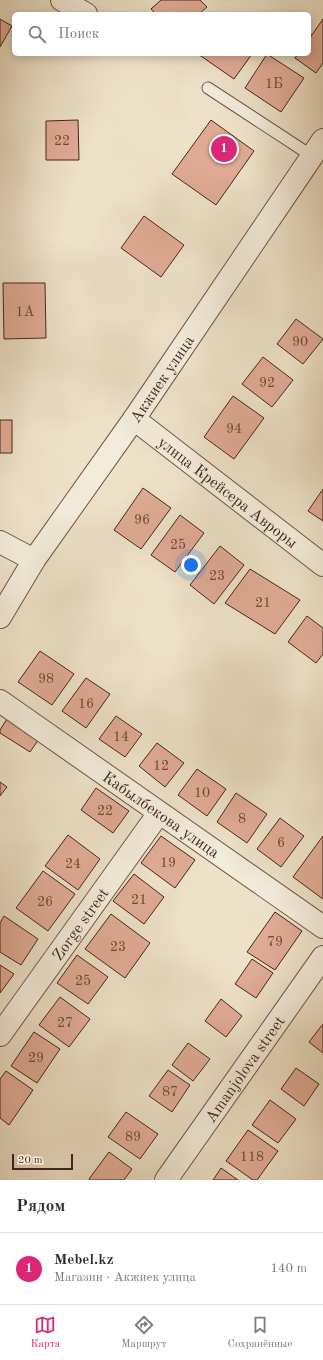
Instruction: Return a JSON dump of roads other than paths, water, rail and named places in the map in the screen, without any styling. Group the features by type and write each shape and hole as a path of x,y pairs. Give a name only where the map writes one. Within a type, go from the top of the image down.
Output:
{"street":[{"path":"62,0 83,12"},
{"name":"Акжиек улица","path":"0,617 34,560 134,420 318,148"},
{"name":"улица Крейсера Авроры","path":"134,420 323,565"},
{"path":"0,542 34,560"},
{"name":"Кабылбекова улица","path":"0,701 323,927"},
{"name":"Zorge street","path":"0,1035 159,813"},
{"name":"Amanjolova street","path":"166,1180 323,957"}],"lane":[{"path":"208,88 318,148"}],"place":[{"name":"Mebel.kz","path":"224,149"}]}
